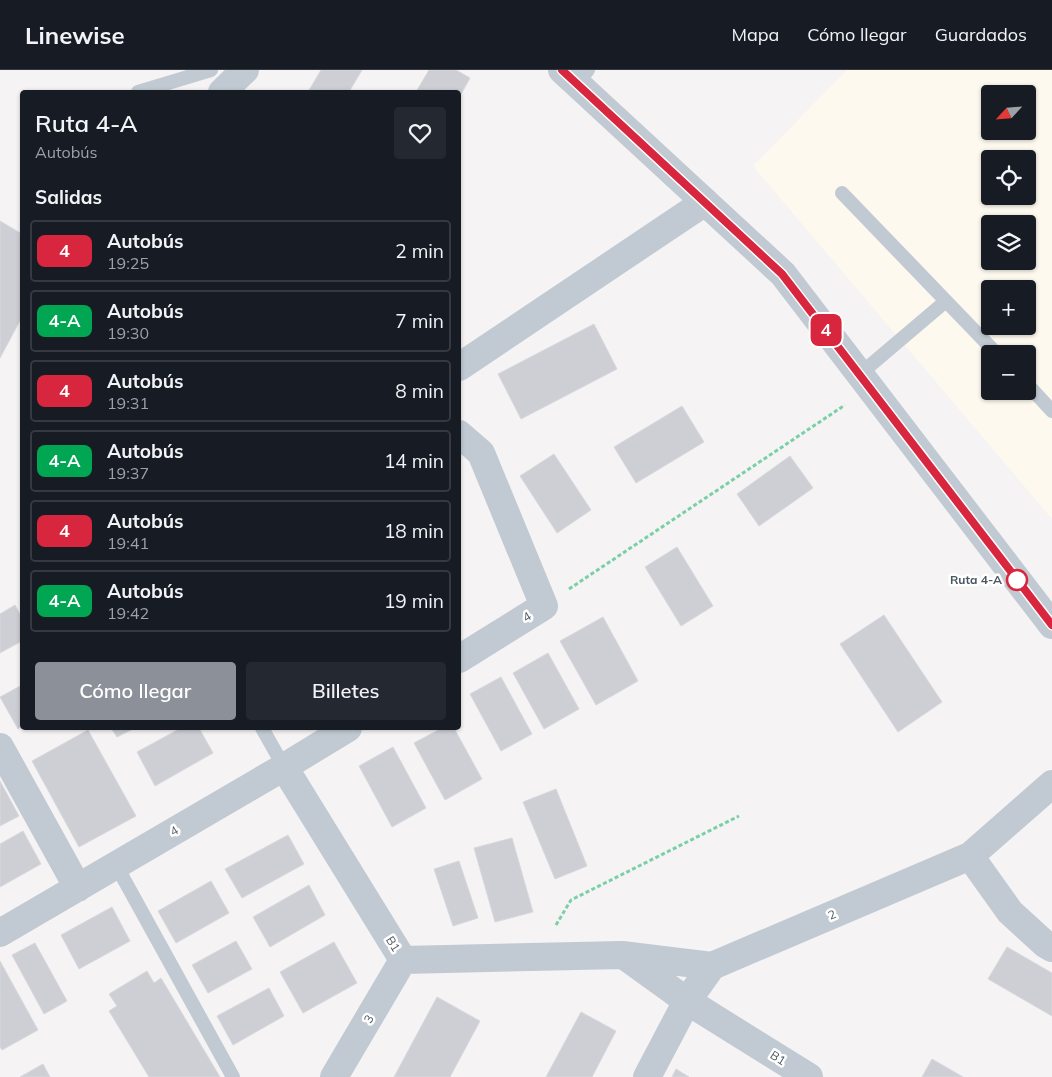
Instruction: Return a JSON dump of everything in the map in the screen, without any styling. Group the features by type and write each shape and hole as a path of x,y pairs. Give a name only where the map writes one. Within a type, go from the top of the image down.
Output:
{"street":[{"path":"224,90 245,70"},
{"path":"576,75 705,202 782,274 1052,625"},
{"path":"461,366 705,202"},
{"path":"461,436 481,453 544,606"},
{"name":"4","path":"461,658 544,606"},
{"name":"4","path":"0,933 345,730"},
{"path":"0,747 78,888"},
{"name":"B1","path":"284,767 403,960 622,955 712,966"},
{"name":"2","path":"712,966 970,856 1052,784"},
{"path":"970,856 1010,912 1045,944 1052,948"},
{"name":"B1","path":"622,955 688,1001 809,1077"},
{"name":"3","path":"334,1077 403,960"},
{"path":"647,1077 688,1001 712,966"}],"lane":[{"path":"145,90 211,70"},
{"path":"842,193 988,345"},
{"path":"865,381 946,301"},
{"path":"1036,394 1052,411"},
{"path":"263,730 284,767"},
{"path":"116,865 233,1077"}],"path":[{"path":"544,606 865,381"},
{"path":"538,957 571,900 739,816"}],"shaded area":[{"path":"847,70 1052,70 1052,519 753,166"}],"building":[{"path":"321,70 362,70 350,90 309,90"},
{"path":"429,70 456,70 470,78 461,94 461,90 417,90"},
{"path":"0,221 20,233 20,321 0,358"},
{"path":"594,324 617,369 521,419 498,374"},
{"path":"682,406 704,442 636,483 614,447"},
{"path":"554,454 591,510 557,533 520,476"},
{"path":"790,456 813,488 759,526 737,494"},
{"path":"677,547 713,606 681,626 645,567"},
{"path":"15,605 20,614 20,642 0,653 0,614"},
{"path":"884,615 942,702 898,732 840,644"},
{"path":"603,617 638,681 596,705 560,641"},
{"path":"548,653 579,709 544,729 513,673"},
{"path":"501,677 532,734 501,751 470,694"},
{"path":"20,686 20,728 18,729 0,697"},
{"path":"88,730 136,816 79,847 32,761"},
{"path":"112,730 131,730 117,737"},
{"path":"177,730 200,730 213,753 155,786 137,752"},
{"path":"438,730 455,730 482,779 445,800 414,743"},
{"path":"393,747 426,808 392,827 359,766"},
{"path":"0,781 19,816 0,826"},
{"path":"556,789 587,866 555,879 523,802"},
{"path":"23,831 41,864 0,887 0,844"},
{"path":"288,835 304,864 242,898 225,869"},
{"path":"512,838 533,912 495,922 474,848"},
{"path":"459,861 478,918 453,926 434,869"},
{"path":"211,881 229,913 176,943 158,911"},
{"path":"309,885 325,915 270,947 253,917"},
{"path":"112,907 130,941 79,969 61,935"},
{"path":"236,941 252,969 208,993 192,965"},
{"path":"334,942 357,983 303,1013 280,972"},
{"path":"35,943 67,1001 44,1014 12,955"},
{"path":"1007,947 1052,973 1052,1016 988,979"},
{"path":"0,961 38,1030 2,1050 0,1047"},
{"path":"147,971 154,983 161,978 220,1077 149,1077 109,1011 117,1006 109,994"},
{"path":"269,988 284,1016 233,1045 217,1016"},
{"path":"437,997 480,1021 450,1077 394,1077"},
{"path":"581,1012 616,1031 592,1077 546,1077"},
{"path":"932,1059 963,1077 922,1077"},
{"path":"43,1064 50,1077 20,1077"},
{"path":"676,1069 689,1077 672,1077"}],"bus line":[{"name":"4","path":"562,70 782,274 1052,625"}],"place":[{"name":"Ruta 4-A","path":"1017,580"}]}
